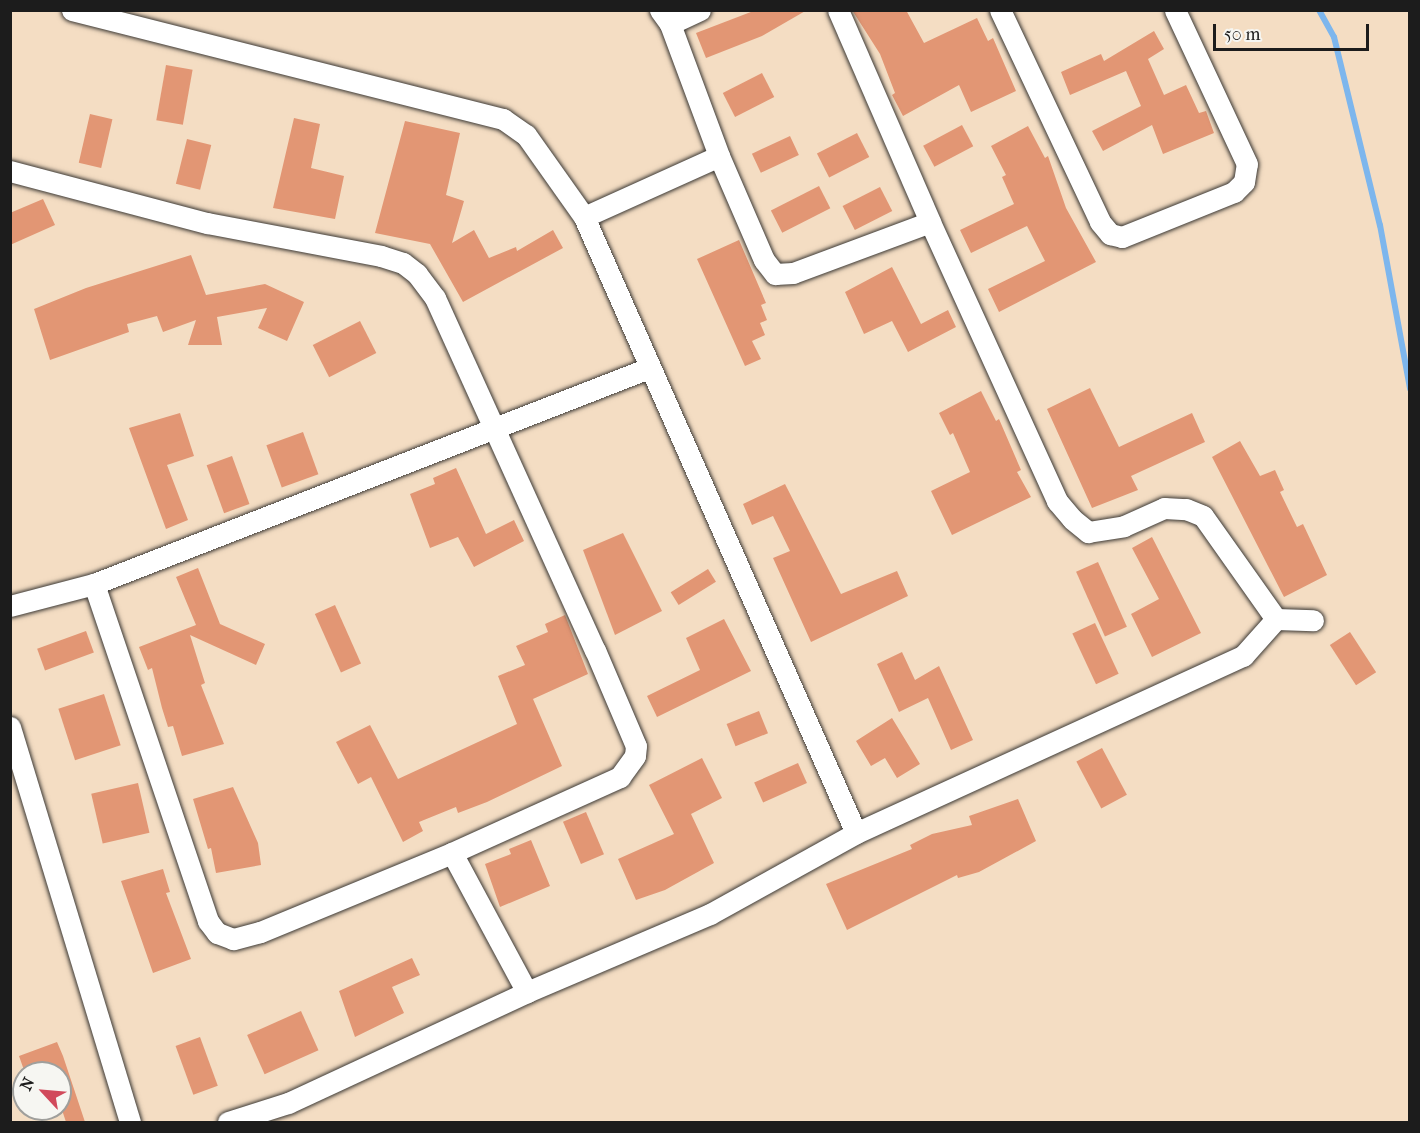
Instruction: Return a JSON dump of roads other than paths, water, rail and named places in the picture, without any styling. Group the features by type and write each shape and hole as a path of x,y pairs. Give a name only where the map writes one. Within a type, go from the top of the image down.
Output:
{"street":[{"path":"72,10 502,119 526,135 584,217 856,832"},
{"path":"700,10 665,17 719,156 764,260 775,274 793,273 930,222"},
{"path":"838,10 930,222 1057,501 1072,519 1088,532 1124,526 1164,508 1186,509 1203,516 1276,619"},
{"path":"1000,10 1100,222 1110,234 1122,237 1234,192 1244,182 1247,164 1175,10"},
{"path":"584,217 719,156"},
{"path":"10,171 207,223 403,263 417,274 435,298 636,746 631,766 620,777 452,853 260,932 232,939 217,933 208,921 94,584"},
{"path":"10,606 94,584 649,368"},
{"path":"228,1122 288,1103 527,992 710,914 856,832 1243,656 1276,619 1312,620"},
{"path":"10,727 130,1122"},
{"path":"452,853 527,992"}],"waterway":[{"path":"1319,10 1334,37 1380,225 1410,389"}]}
